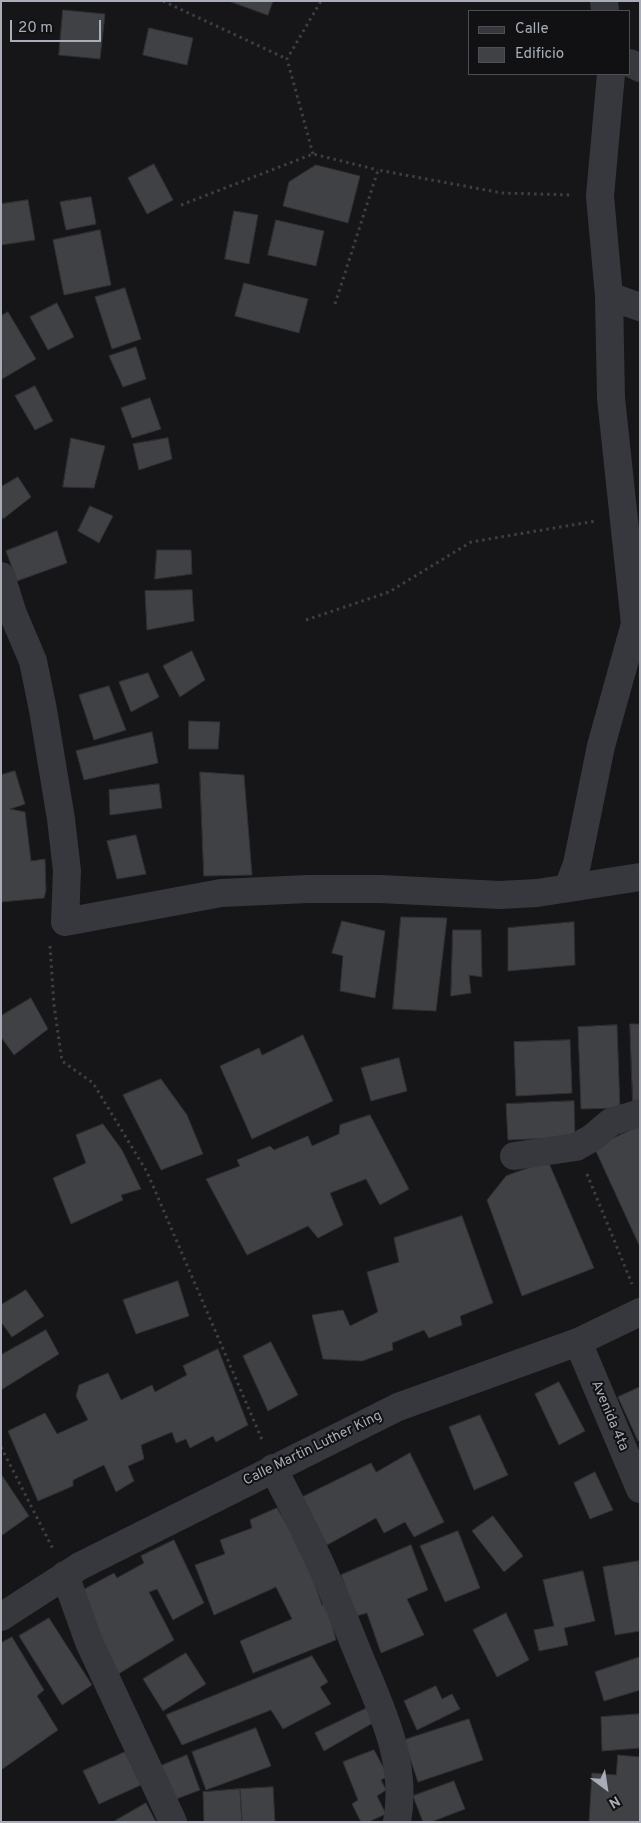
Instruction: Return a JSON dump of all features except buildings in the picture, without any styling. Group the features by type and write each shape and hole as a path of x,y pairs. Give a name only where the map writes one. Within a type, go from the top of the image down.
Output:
{"street":[{"path":"568,888 577,864 601,746 636,624 611,398 608,296 600,196 611,75"},
{"path":"608,296 640,307"},
{"path":"1,576 13,614 33,661 43,710 61,819 66,871 65,922 221,893 308,889 380,889 500,895 537,893 640,877"},
{"path":"514,1156 576,1148 592,1138 611,1122 640,1113"},
{"name":"Calle Martin Luther King","path":"1,1617 66,1575 273,1468 398,1407 578,1342 640,1312"},
{"name":"Avenida 4ta","path":"578,1342 640,1490"},
{"path":"273,1468 308,1534 339,1603 393,1740 399,1774 400,1806 397,1822"},
{"path":"66,1575 89,1642 173,1822"}],"path":[{"path":"163,1 288,59"},
{"path":"313,154 288,59 321,1"},
{"path":"181,204 313,154 378,170 502,193 600,196"},
{"path":"335,304 378,170"},
{"path":"306,620 389,592 471,542 624,516"},
{"path":"65,922 50,937 54,1005 62,1062 93,1083 147,1172 273,1468"},
{"path":"576,1148 632,1285"},
{"path":"1,1447 66,1575"}]}
